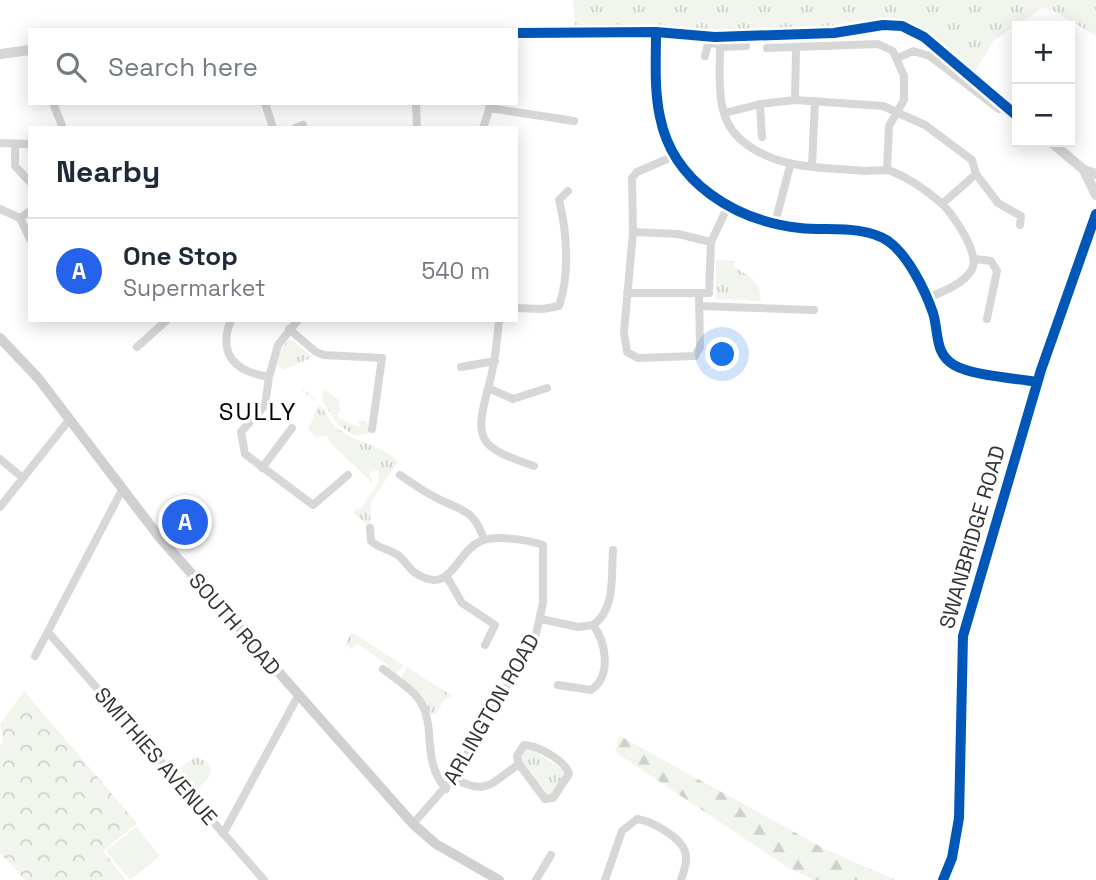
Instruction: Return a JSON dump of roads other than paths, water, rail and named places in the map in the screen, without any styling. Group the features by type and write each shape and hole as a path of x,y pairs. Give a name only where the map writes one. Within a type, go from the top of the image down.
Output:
{"main road":[{"name":"SOUTH ROAD","path":"0,338 32,370 122,490 298,696 413,824 436,844 499,880"}],"street":[{"path":"518,33 656,32 715,37 834,33 883,25 902,26 924,37 1012,112"},
{"path":"656,32 659,114 674,156 698,185 728,206 775,223 864,232 884,239 901,253 926,299 933,315 940,348 951,363 962,368 1037,382"},
{"path":"705,56 708,44 715,43 720,47 746,46"},
{"path":"766,48 878,44 886,46 898,58 904,76 904,100 888,126 887,170"},
{"path":"720,47 720,90 724,113 740,139 790,166 887,170 910,180 942,204 958,226 975,259 971,273 926,299"},
{"path":"795,100 796,48"},
{"path":"0,54 28,50"},
{"path":"898,58 913,51 930,56 999,109"},
{"path":"724,113 760,104 795,100 883,106 925,125 972,160 976,174 998,203 1021,216 1020,225"},
{"path":"811,166 815,101"},
{"path":"760,104 762,137"},
{"path":"54,105 62,126"},
{"path":"266,105 271,126"},
{"path":"416,105 417,126"},
{"path":"484,126 490,106 574,121"},
{"path":"0,143 28,144"},
{"path":"15,145 15,166 28,180"},
{"path":"1057,147 1084,170 1096,174"},
{"path":"674,156 633,176 633,232 624,344 629,354 638,358 690,358 697,354 700,348 699,295"},
{"path":"775,223 790,166"},
{"path":"1084,170 1096,195"},
{"path":"942,204 976,174"},
{"path":"518,308 543,309 559,306 563,285 564,229 559,200 568,191"},
{"path":"627,293 709,293 712,242 728,206"},
{"name":"SWANBRIDGE ROAD","path":"943,880 952,858 959,818 963,636 1037,382 1096,215 1096,208"},
{"path":"0,209 20,218 28,235"},
{"path":"20,218 28,212"},
{"path":"633,232 678,234 712,242"},
{"path":"975,259 990,261 997,271 987,319"},
{"path":"699,306 814,310"},
{"path":"137,347 165,322"},
{"path":"230,322 226,336 230,356 246,373 269,377"},
{"path":"296,322 274,353 264,405 245,425 240,438 245,454 289,484 313,505 348,475"},
{"path":"499,322 495,361 479,419 486,441 504,455 534,466"},
{"path":"289,329 316,352 324,355 382,358 372,429"},
{"path":"461,367 495,361"},
{"path":"488,388 513,399 547,388"},
{"path":"0,507 69,420"},
{"path":"262,468 292,428"},
{"path":"0,459 23,478"},
{"path":"370,528 371,541 376,546 397,554 419,575 435,579 447,577 472,546 484,540 480,525 465,510 434,497 400,475"},
{"path":"35,656 122,490"},
{"name":"ARLINGTON ROAD","path":"413,824 453,778 527,653 541,619 544,545 484,540"},
{"path":"541,619 578,627 593,625 604,616 609,607 613,550"},
{"path":"447,577 462,603 495,625 485,645"},
{"path":"558,685 586,691 597,686 603,675 604,657 602,642 593,625"},
{"name":"SMITHIES AVENUE","path":"48,632 264,880"},
{"path":"383,669 417,697 426,714 432,771 446,789"},
{"path":"223,834 298,696"},
{"path":"531,745 564,764 569,774 552,798 545,799 519,764 519,749 531,745"},
{"path":"453,778 473,789 482,789 519,764"},
{"path":"605,880 622,831 629,822 638,819 653,824 684,848 686,855 681,880"},
{"path":"536,880 551,855"}],"place":[{"name":"One Stop","path":"185,522"}],"district":[{"name":"SULLY","path":"258,411"}]}
